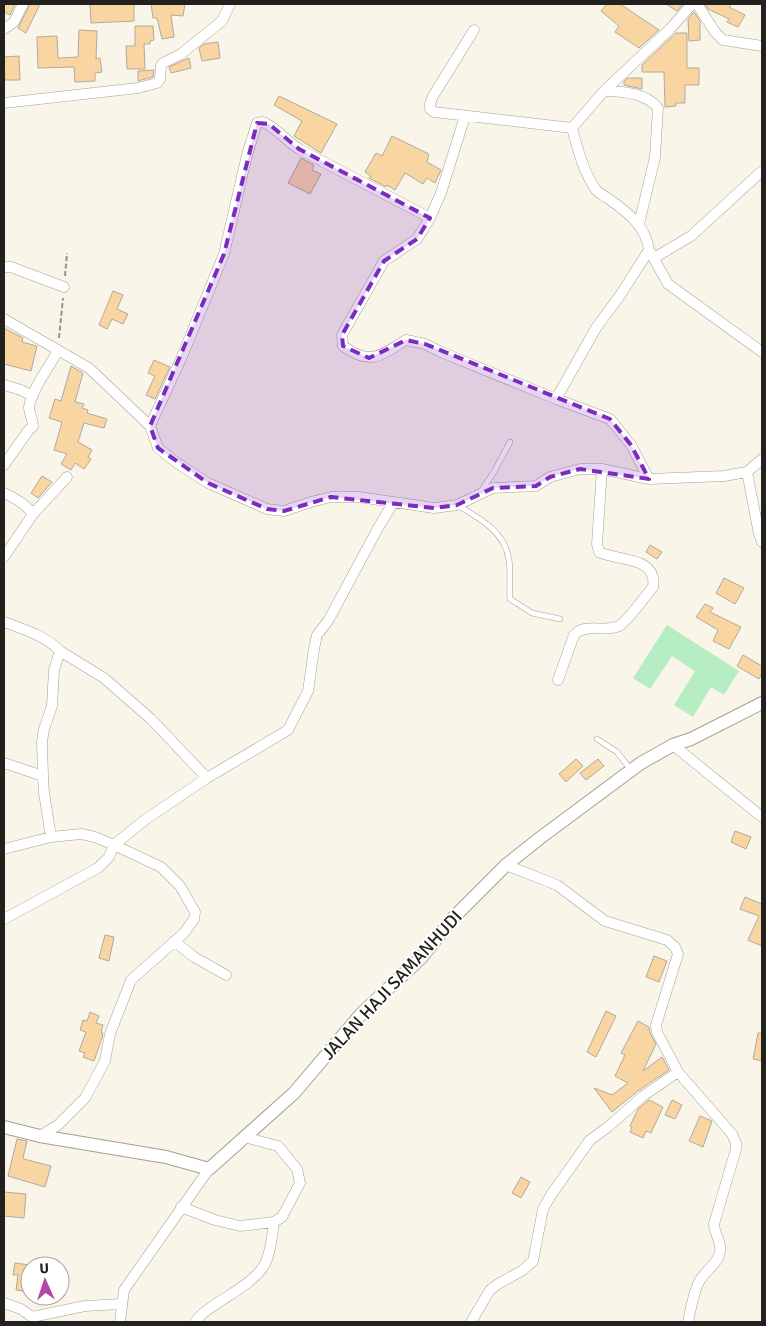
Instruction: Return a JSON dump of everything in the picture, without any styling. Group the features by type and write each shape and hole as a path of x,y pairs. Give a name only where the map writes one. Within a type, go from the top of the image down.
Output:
{"street":[{"path":"4,28 14,22 23,4"},
{"path":"4,103 138,88 157,84 160,79 163,63 181,54 222,21 230,4"},
{"path":"572,128 604,91 670,29 692,4"},
{"path":"697,4 715,32 723,40 762,46"},
{"path":"474,30 430,104 430,109 434,112 572,128"},
{"path":"604,91 617,91 638,95 653,101 658,108 656,157 638,224"},
{"path":"465,116 441,192 430,218 417,239 384,261 342,335 343,346 354,354 369,358 381,355 406,340 425,344 610,420 631,445 649,478"},
{"path":"150,426 181,359 224,254 247,154 257,123 269,124 288,142 299,149 430,218"},
{"path":"572,128 584,168 598,192 627,212 638,224 648,242 662,276 668,284 762,352"},
{"path":"556,399 596,328 652,254 692,236 762,171"},
{"path":"4,267 12,267 64,286"},
{"path":"4,319 89,368 150,426 158,448 177,463 208,483 267,509 284,511 331,497 359,497 434,508 457,505 493,488 536,486 550,477 580,468 602,469 649,478 724,476 747,472 762,459"},
{"path":"4,465 33,426 33,419 29,409 33,396 58,351"},
{"path":"4,385 33,396"},
{"path":"558,680 574,635 578,631 584,629 612,629 622,625 654,587 653,575 640,562 599,552 597,544 602,469"},
{"path":"747,472 762,542"},
{"path":"4,557 33,514 66,477"},
{"path":"4,493 29,508 33,514"},
{"path":"4,919 98,868 109,857 114,845 146,819 207,778 288,730 308,691 317,635 328,621 393,503"},
{"path":"4,622 53,643 60,651 104,678 151,719 207,778"},
{"path":"51,837 44,793 42,742 44,729 52,706 54,670 60,651"},
{"name":"JALAN HAJI SAMANHUDI","path":"209,1169 294,1093 362,1013 421,958 453,918 506,865 631,770 673,745 691,739 762,703"},
{"path":"673,745 762,817"},
{"path":"4,763 43,776"},
{"path":"4,849 51,837 81,834 114,845 161,868 180,886 195,912 194,919 189,927 131,980 110,1034 105,1061 85,1098 58,1125 40,1136"},
{"path":"506,865 557,885 605,921 667,940 676,948 678,954 656,1025 661,1041 678,1072 732,1134 736,1143 736,1149 714,1224 720,1252 714,1264 700,1280 688,1322"},
{"path":"174,941 194,957 226,975"},
{"path":"471,1322 490,1290 523,1270 532,1261 543,1209 590,1140 608,1127 642,1096 678,1072"},
{"path":"4,1127 40,1136 166,1157 209,1169 124,1290 120,1322"},
{"path":"181,1207 215,1220 240,1226 274,1222 285,1213 300,1183 297,1169 278,1146 244,1137"},
{"path":"195,1322 210,1308 247,1283 264,1265 271,1245 274,1222"},
{"path":"4,1303 21,1309 30,1319 85,1306 122,1304"}],"lane":[{"path":"479,493 494,472 510,442"},
{"path":"457,505 492,528 503,540 509,559 510,599 532,613 560,619"},
{"path":"597,739 617,752 631,770"}],"path":[{"path":"58,351 67,254"}],"highlighted area":[{"path":"257,123 269,124 299,149 430,218 417,239 384,261 342,335 343,346 369,358 406,340 425,344 610,419 631,445 649,479 580,469 550,477 536,486 493,488 457,505 434,508 331,497 284,511 267,509 208,483 158,448 150,426 224,254"}],"green space":[{"path":"667,625 739,671 724,695 711,687 693,717 674,705 695,671 672,656 650,689 633,678"}],"building":[{"path":"4,4 15,4 10,15 4,12"},
{"path":"30,4 40,4 26,33 18,28"},
{"path":"90,4 134,4 134,21 91,23"},
{"path":"151,4 185,4 183,16 171,15 174,37 162,39 157,18 153,18"},
{"path":"607,4 620,4 659,30 639,48 615,32 619,26 601,11"},
{"path":"666,4 683,4 677,11"},
{"path":"705,4 731,4 729,7 745,15 738,27 727,22 729,19 708,9"},
{"path":"694,12 700,21 700,40 689,41 688,19"},
{"path":"135,26 153,26 154,40 150,41 150,44 144,44 145,69 127,69 126,46 135,46"},
{"path":"79,30 97,31 96,59 100,58 102,72 95,73 95,81 75,82 74,67 38,68 37,37 57,36 58,58 78,57"},
{"path":"676,33 687,33 687,68 699,68 699,85 685,85 685,103 676,103 676,106 665,107 664,72 642,72 642,65"},
{"path":"218,42 220,58 202,61 199,48 204,44"},
{"path":"19,56 20,80 5,80 4,57"},
{"path":"189,58 191,68 171,73 169,67"},
{"path":"154,70 153,77 138,81 138,71"},
{"path":"628,78 642,78 642,89 624,85 624,81"},
{"path":"279,96 337,124 321,153 294,136 302,121 274,105"},
{"path":"392,136 429,154 427,162 441,170 435,183 427,178 423,184 405,173 395,190 369,178 371,176 365,172 376,153 382,156"},
{"path":"301,158 314,165 312,170 321,174 310,194 288,183"},
{"path":"113,291 123,295 117,309 128,314 123,324 112,319 107,329 99,325"},
{"path":"4,328 23,338 22,342 37,346 31,371 4,364"},
{"path":"154,360 170,367 155,399 146,395 155,376 148,373"},
{"path":"71,366 83,373 75,402 84,404 82,408 88,410 87,413 107,419 104,428 84,423 78,442 92,450 88,457 91,459 84,469 75,463 71,470 61,464 67,454 54,450 62,422 49,418 55,399 61,401"},
{"path":"42,476 52,482 38,498 31,493"},
{"path":"650,545 662,552 657,559 646,552"},
{"path":"724,578 744,588 735,604 716,593"},
{"path":"705,604 713,608 710,612 741,627 729,649 713,641 718,630 696,617"},
{"path":"743,655 762,666 762,673 759,679 737,666"},
{"path":"576,759 583,766 566,782 559,774"},
{"path":"598,759 604,766 586,780 580,773"},
{"path":"735,831 751,837 746,849 731,842"},
{"path":"745,897 762,904 762,946 748,940 759,916 740,909"},
{"path":"105,935 114,937 109,961 99,958"},
{"path":"654,956 667,961 659,982 646,977"},
{"path":"606,1011 616,1016 596,1057 587,1052"},
{"path":"90,1012 99,1016 96,1023 103,1025 102,1038 94,1061 83,1057 85,1053 79,1051 86,1032 80,1030 83,1020 87,1021"},
{"path":"638,1021 649,1027 656,1044 643,1071 662,1057 669,1070 639,1090 612,1112 594,1088 612,1095 628,1083 615,1076 625,1055 621,1053"},
{"path":"758,1033 762,1033 762,1061 753,1059"},
{"path":"649,1100 663,1107 651,1133 646,1131 643,1138 630,1132 632,1127 630,1126 638,1109"},
{"path":"672,1100 682,1105 675,1119 665,1115"},
{"path":"700,1116 712,1121 703,1147 689,1141"},
{"path":"17,1139 27,1141 24,1159 51,1166 45,1187 8,1176"},
{"path":"521,1177 530,1182 521,1198 512,1193"},
{"path":"4,1192 26,1194 24,1218 4,1216"},
{"path":"15,1263 20,1264 20,1291 16,1290 18,1275 13,1275"}]}
